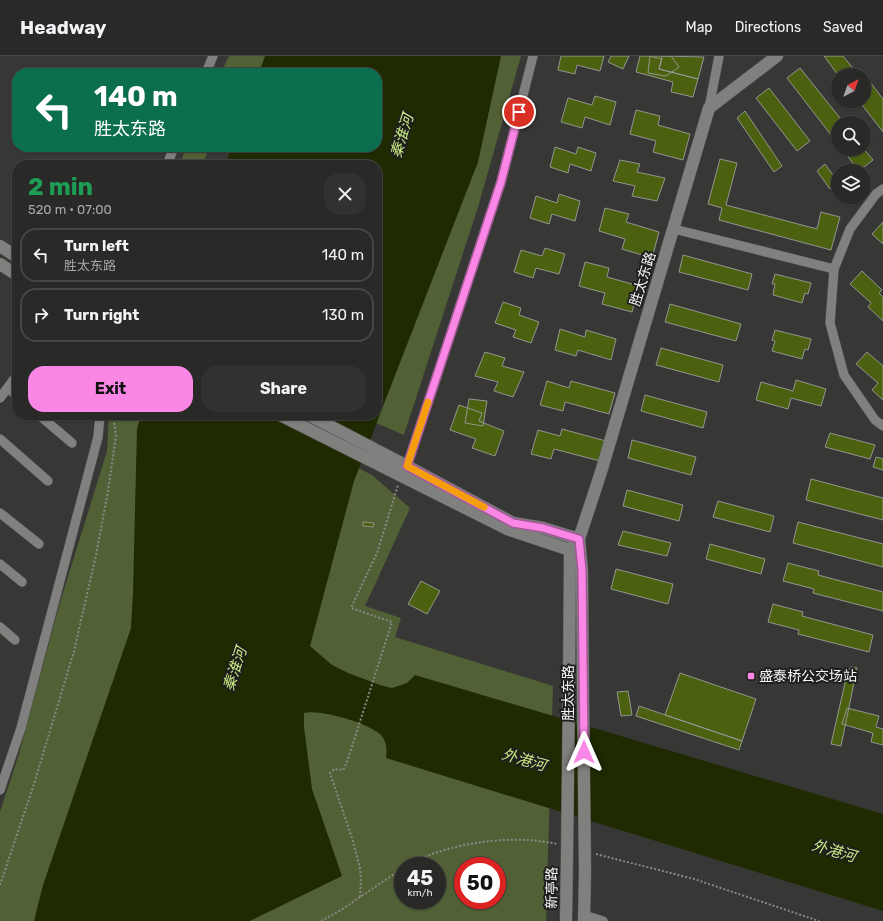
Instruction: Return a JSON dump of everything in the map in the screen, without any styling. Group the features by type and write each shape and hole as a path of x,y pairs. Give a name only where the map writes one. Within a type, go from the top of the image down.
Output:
{"main road":[{"path":"709,108 777,56"},
{"name":"胜太东路","path":"565,851 569,687 570,550 579,539 601,472 709,108"},
{"path":"0,246 12,254"},
{"path":"0,264 12,272"},
{"path":"291,420 395,469 507,529 570,550"},
{"path":"317,420 395,469 407,466 513,523 543,528 579,539"},
{"name":"胜太东路","path":"579,539 582,571 585,871 584,918"},
{"name":"新亭路","path":"565,851 566,921"}],"street":[{"path":"208,68 213,56"},
{"path":"407,466 501,182 533,56"},
{"path":"709,108 719,56"},
{"path":"883,189 876,194 850,228 834,268 830,323 844,375 875,420 883,426"},
{"path":"674,229 834,268"},
{"path":"0,398 12,382"},
{"path":"8,388 12,392"},
{"path":"45,420 72,443"},
{"path":"0,790 21,728 98,437 100,420"},
{"path":"0,439 48,481"},
{"path":"0,513 39,544"},
{"path":"0,564 22,582"},
{"path":"0,627 15,640"},
{"path":"584,918 603,921"}],"path":[{"path":"0,885 34,784 74,651 96,555 108,491 116,436 114,420"},
{"path":"360,897 360,868 352,838 330,773 334,769 343,770 392,622 351,608 376,553 395,469"},
{"path":"425,857 462,845 496,840 540,840 565,851"},
{"path":"594,854 694,879 819,921"},
{"path":"321,921 394,874"}],"shaded area":[{"path":"229,56 521,56 478,207 404,435 369,420 382,420 382,160 377,160 377,152 382,152 382,68 223,68"},
{"path":"184,152 208,152 204,160 182,160"},
{"path":"109,420 262,420 372,475 410,508 365,606 401,618 395,637 553,686 546,921 0,921 0,812 19,754 59,606 107,451"}],"water":[{"name":"秦淮河","path":"265,56 501,56 478,162 382,409 382,160 227,160 230,152 382,152 382,68 261,68"},
{"path":"140,420 378,420 354,481 310,646 332,665 348,673 380,685 392,688 407,683 415,675 883,814 883,911 386,758 384,740 375,730 344,718 311,712 304,713 304,727 312,789 342,876 250,921 34,921 43,885 131,628 137,429"}],"building":[{"path":"561,56 604,56 600,71 577,65 575,74 558,70"},
{"path":"611,56 629,56 623,69 608,62"},
{"path":"640,56 649,56 662,59 659,69 698,79 693,97 671,92 673,82 636,72"},
{"path":"650,56 671,56 679,67 666,76 648,73"},
{"path":"662,56 704,57 698,79 659,69"},
{"path":"824,56 843,56 853,68 833,68"},
{"path":"800,68 838,116 831,116 831,135 787,78"},
{"path":"871,83 883,99 883,132 864,108 871,108"},
{"path":"769,88 810,141 797,151 756,98"},
{"path":"595,96 616,102 610,125 585,117 582,128 561,122 568,98 592,105"},
{"path":"636,110 660,116 658,125 690,134 683,160 653,152 656,141 630,134"},
{"path":"745,111 782,166 774,172 737,118"},
{"path":"555,147 576,154 578,147 596,153 591,171 570,164 568,173 550,167"},
{"path":"847,156 870,156 873,160 868,164 854,164"},
{"path":"720,159 737,163 726,205 817,229 821,212 840,217 831,250 719,220 722,208 708,204"},
{"path":"620,160 640,164 637,172 665,178 657,201 632,196 635,186 613,181"},
{"path":"825,164 831,172 830,189 817,171"},
{"path":"559,194 580,201 575,221 552,214 549,224 530,218 536,196 557,203"},
{"path":"605,208 629,214 626,222 659,232 652,258 622,249 625,239 599,231"},
{"path":"883,222 883,244 872,234"},
{"path":"545,248 565,254 559,274 536,268 533,278 514,272 521,250 542,256"},
{"path":"683,255 752,274 748,290 679,272"},
{"path":"585,262 609,268 607,277 639,286 632,312 602,304 605,293 579,286"},
{"path":"862,271 882,290 879,293 883,297 883,321 868,307 871,303 850,284"},
{"path":"775,274 811,283 808,294 805,293 802,303 773,295 775,284 772,284"},
{"path":"503,302 521,308 519,315 539,322 531,343 513,337 516,330 495,323"},
{"path":"670,304 741,324 736,341 665,322"},
{"path":"560,329 585,337 586,330 616,339 611,360 578,350 576,356 555,350"},
{"path":"775,330 811,339 808,350 805,349 802,359 772,351 775,341 772,340"},
{"path":"661,348 723,365 719,382 656,365"},
{"path":"485,352 505,358 502,366 524,372 513,397 494,391 498,382 475,376"},
{"path":"867,352 883,366 883,400 872,390 878,383 856,364"},
{"path":"796,380 826,389 821,406 791,398 788,409 756,400 761,382 793,391"},
{"path":"547,381 569,388 571,381 615,393 609,414 565,402 563,411 540,405"},
{"path":"645,395 707,412 703,428 641,411"},
{"path":"469,399 487,401 483,426 465,423"},
{"path":"459,405 482,413 479,421 504,431 495,456 472,448 476,439 450,430"},
{"path":"562,429 606,441 600,461 554,449 551,459 531,454 538,430 560,436"},
{"path":"830,433 875,445 870,459 825,447"},
{"path":"632,440 696,457 691,475 628,458"},
{"path":"876,457 883,459 883,470 873,467"},
{"path":"811,479 883,498 883,520 806,500"},
{"path":"627,490 683,505 679,521 623,506"},
{"path":"718,501 774,516 770,532 713,517"},
{"path":"363,522 374,523 373,527 363,526"},
{"path":"798,522 883,544 883,567 793,543"},
{"path":"623,531 671,543 667,556 618,545"},
{"path":"710,544 765,559 761,574 706,559"},
{"path":"788,563 819,571 818,575 883,592 883,611 813,593 814,589 783,581"},
{"path":"616,569 673,584 668,604 611,589"},
{"path":"421,581 440,591 427,614 408,604"},
{"path":"773,604 803,612 802,616 873,635 869,652 798,634 799,630 768,622"},
{"path":"851,667 857,668 841,746 831,744 848,670"},
{"path":"680,673 756,699 742,741 665,715"},
{"path":"628,691 632,715 621,716 617,692"},
{"path":"639,706 742,741 739,750 636,716"},
{"path":"847,708 879,716 876,727 883,729 883,745 871,742 873,733 842,724"}],"slow traffic":[{"path":"428,402 407,466 484,507"}],"place":[{"name":"盛泰桥公交场站","path":"751,676"}],"route":[{"path":"519,112 501,182 407,466 513,523 543,528 579,539 582,571 584,752"}],"water label":[{"name":"外港河","path":"524,760"},
{"name":"外港河","path":"834,851"}]}
